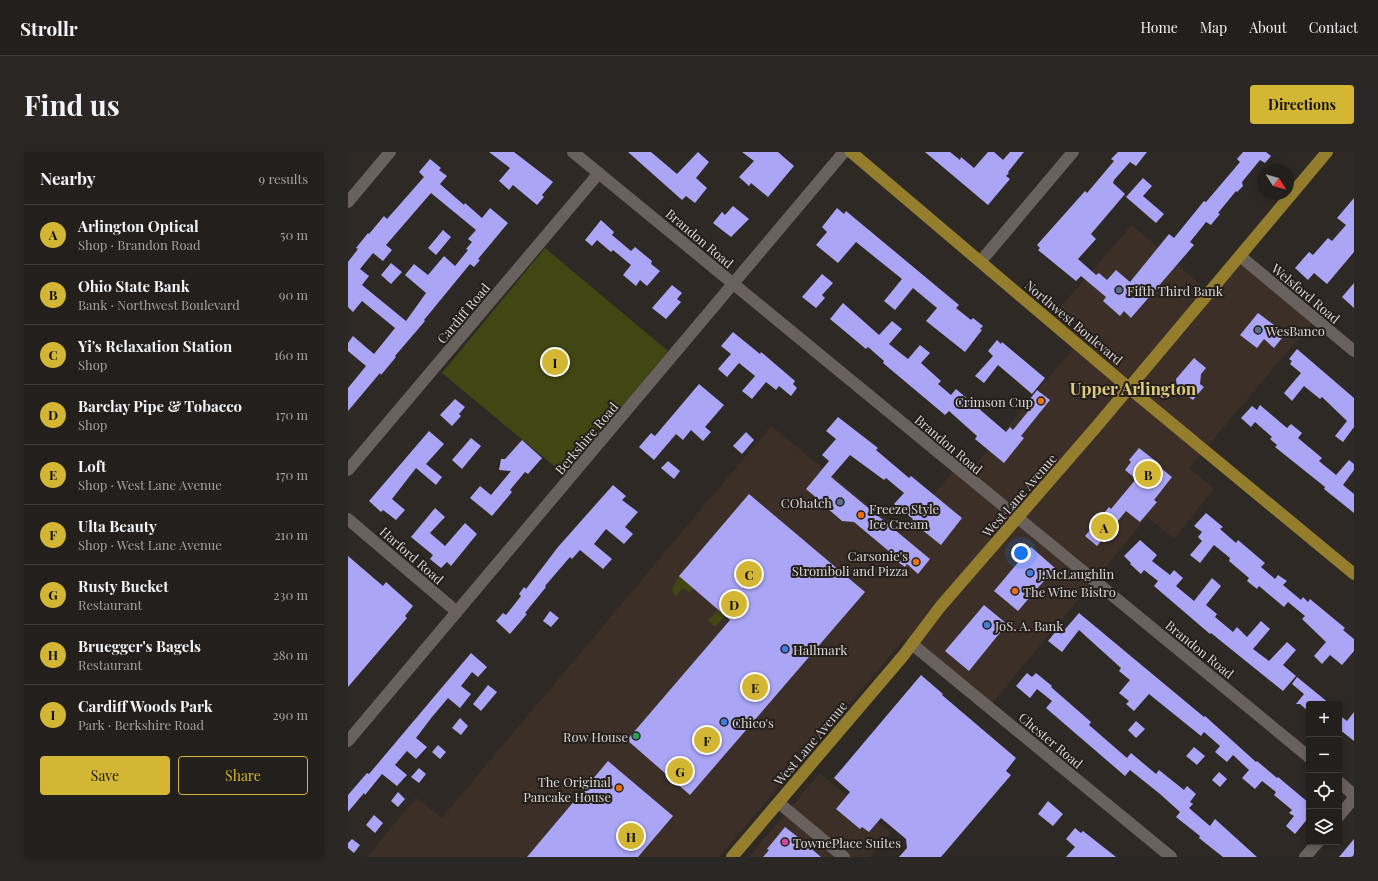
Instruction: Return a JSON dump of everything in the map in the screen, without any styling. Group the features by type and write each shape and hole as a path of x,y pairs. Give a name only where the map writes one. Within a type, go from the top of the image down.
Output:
{"main road":[{"name":"Northwest Boulevard","path":"851,152 1129,388 1354,574"},
{"name":"West Lane Avenue","path":"732,857 912,644 940,607 1129,388 1327,152"}],"street":[{"path":"348,202 390,152"},
{"name":"Brandon Road","path":"573,152 1017,519 1081,569 1306,755"},
{"name":"Berkshire Road","path":"348,741 844,152"},
{"path":"981,261 1074,152"},
{"name":"Cardiff Road","path":"348,470 599,173"},
{"name":"Welsford Road","path":"1240,256 1354,351"},
{"name":"Harford Road","path":"348,519 457,612"},
{"name":"Chester Road","path":"912,644 1171,857"},
{"path":"1342,785 1354,795"},
{"path":"1342,812 1354,798"},
{"path":"779,803 844,857"},
{"path":"1305,857 1315,845"}],"shaded area":[{"path":"1132,225 1211,294 1242,258 1315,319 1189,468 1214,489 1174,539 1147,517 989,707 905,638 719,857 367,857 416,798 442,818 771,426 902,532 956,468 966,476 1077,344 1049,320"},
{"path":"820,773 891,832 870,857 749,857"}],"green space":[{"path":"545,248 668,351 565,475 442,373"},
{"path":"679,576 693,588 689,593 683,588 675,597 672,589"},
{"path":"718,610 725,616 715,627 708,621"}],"building":[{"path":"489,152 514,152 553,182 542,195 544,197 537,205 513,185 509,190 499,181 510,168"},
{"path":"628,152 651,152 677,174 698,152 709,162 696,178 707,188 695,203 686,196 682,200"},
{"path":"742,152 778,152 794,166 768,197 751,183 749,186 739,177 754,161"},
{"path":"925,152 950,152 960,160 961,157 974,168 988,152 994,152 1003,160 1010,152 1024,152 1008,172 1009,173 1006,176 1010,179 988,205"},
{"path":"1118,152 1147,152 1136,166 1130,162 1114,180 1113,183 1125,194 1091,234 1096,239 1078,259 1096,275 1099,273 1107,280 1116,270 1130,282 1169,234 1174,238 1204,201 1206,202 1240,162 1237,159 1243,152 1266,152 1271,156 1265,163 1260,160 1242,182 1243,186 1237,192 1236,191 1218,213 1220,214 1211,225 1206,222 1190,242 1194,245 1131,318 1124,311 1120,316 1103,301 1106,297 1081,276 1076,281 1038,250 1040,248 1037,245 1085,191 1087,193 1114,161 1111,159"},
{"path":"430,159 441,168 439,170 447,176 440,184 464,205 465,203 482,218 490,208 508,223 478,259 480,260 474,267 470,264 395,356 396,357 381,375 380,373 348,411 348,388 366,366 348,351 348,343 353,336 374,354 395,328 362,301 353,312 348,307 348,262 358,249 356,248 368,233 369,234 384,216 387,219 424,177 419,172","holes":["431,193 476,230 468,239 472,242 466,249 468,250 455,266 444,256 428,275 414,264 405,275 426,293 406,321 362,285 369,276 360,269 373,253 383,261 392,250 386,245"]},
{"path":"1143,178 1152,186 1143,196 1164,214 1156,223 1126,197"},
{"path":"1354,198 1354,252 1327,284 1314,273 1308,280 1295,268 1309,252 1313,255 1328,238 1332,241 1346,225 1337,218"},
{"path":"733,206 749,219 731,237 713,223 722,212 725,215"},
{"path":"837,208 844,214 846,211 959,305 956,308 971,320 973,318 983,326 980,329 982,330 965,352 926,321 937,308 913,288 895,310 884,301 902,279 856,242 838,263 816,245 827,232 822,227"},
{"path":"601,220 614,232 612,235 631,251 635,247 652,261 651,264 660,271 647,286 640,280 636,286 623,275 631,265 613,250 611,252 597,240 592,246 585,240"},
{"path":"443,230 451,237 436,255 428,248"},
{"path":"391,263 402,272 391,284 381,275"},
{"path":"822,274 833,283 822,295 825,298 816,308 802,297"},
{"path":"1354,283 1354,308 1342,297"},
{"path":"672,285 682,293 677,299 681,302 666,319 652,308"},
{"path":"843,303 879,335 892,321 902,329 889,344 908,359 920,345 930,353 921,363 941,381 938,384 951,395 956,389 1006,432 1010,427 1013,430 1035,403 1030,399 1037,390 1050,400 1021,436 1024,438 1004,463 975,439 977,436 949,411 945,415 883,363 884,361 868,347 866,349 830,319"},
{"name":"WesBanco","path":"1258,313 1274,325 1270,329 1282,338 1274,348 1264,339 1257,348 1240,335"},
{"path":"733,332 760,354 761,352 795,381 793,384 797,388 791,396 779,386 776,390 766,382 752,399 742,391 755,376 739,363 727,377 718,369 731,354 721,346"},
{"path":"997,340 1001,344 1002,342 1045,378 1032,394 998,365 984,383 975,376 993,356 988,351"},
{"path":"1297,349 1354,398 1354,427 1343,442 1335,436 1347,421 1322,397 1320,399 1304,386 1292,401 1284,393 1301,373 1290,364 1292,361 1289,359"},
{"path":"1194,358 1206,368 1201,374 1200,384 1204,387 1193,400 1177,388 1176,379"},
{"path":"699,384 724,405 705,427 711,432 703,441 691,430 683,440 676,434 654,460 639,447 651,433 655,436"},
{"path":"455,399 465,407 459,414 461,416 452,426 440,415"},
{"path":"1260,405 1287,428 1291,424 1302,433 1298,438 1322,458 1319,461 1336,475 1349,460 1354,464 1354,470 1343,485 1354,494 1354,513 1324,489 1325,487 1275,447 1277,445 1270,439 1272,437 1255,422 1251,427 1241,418 1252,406 1257,410"},
{"path":"838,417 878,448 876,450 909,478 911,476 962,518 941,545 911,521 913,519 894,504 904,493 886,478 884,480 850,455 831,477 930,559 918,574 907,564 905,567 895,560 897,558 854,522 842,521 827,508 826,510 817,502 819,500 806,489 829,461 822,455 836,439 826,431"},
{"path":"429,431 444,444 426,464 442,477 436,485 416,468 392,499 405,510 396,520 383,510 381,512 369,501"},
{"path":"746,432 754,440 742,454 733,446"},
{"path":"471,438 481,446 462,469 452,460"},
{"path":"522,440 542,458 528,474 525,472 510,490 512,492 492,516 470,498 480,486 491,495 511,471 499,470 501,459 505,459"},
{"path":"1139,448 1158,463 1157,465 1172,477 1154,500 1157,502 1140,522 1126,511 1097,546 1085,536 1109,507 1111,509 1136,479 1125,470 1131,462 1129,460"},
{"path":"668,461 680,471 674,479 661,468"},
{"path":"613,485 626,496 622,500 638,512 625,527 633,534 624,544 606,529 594,544 612,559 603,569 580,550 572,559 570,557 545,586 546,587 525,613 527,614 510,634 496,621 503,613 506,615 521,596 519,594 524,587 526,589 558,547"},
{"path":"749,494 865,592 690,795 627,740 730,620 679,576"},
{"path":"435,508 445,517 430,533 445,546 465,523 477,534 451,566 447,562 441,568 430,559 433,555 411,537"},
{"path":"1206,513 1223,527 1220,529 1236,543 1238,540 1265,563 1261,567 1275,579 1278,575 1287,581 1283,585 1301,600 1303,597 1308,602 1310,599 1345,628 1343,630 1354,639 1354,651 1342,665 1330,655 1322,664 1314,656 1326,642 1302,619 1305,616 1288,602 1284,607 1259,586 1257,589 1247,581 1249,578 1229,561 1230,558 1214,545 1200,563 1190,555 1202,541 1198,537 1202,532 1194,526"},
{"path":"1140,540 1157,555 1152,561 1170,575 1174,570 1183,578 1176,586 1194,601 1212,578 1221,586 1206,605 1217,614 1215,617 1233,632 1237,627 1247,637 1261,621 1270,629 1253,649 1269,661 1287,642 1296,650 1283,665 1296,676 1283,691 1211,633 1210,634 1154,586 1158,581 1144,570 1141,574 1130,564 1131,563 1124,556"},
{"path":"1031,547 1055,568 1018,611 994,591"},
{"path":"348,556 383,586 386,582 413,606 405,616 407,618 348,687"},
{"path":"984,605 1007,624 969,671 945,651"},
{"path":"550,611 559,618 551,627 543,621"},
{"path":"1079,613 1204,717 1205,716 1256,762 1257,761 1277,778 1278,777 1306,800 1306,821 1295,834 1286,826 1294,816 1289,813 1292,810 1274,795 1276,792 1262,781 1255,789 1242,778 1249,770 1233,755 1227,762 1215,752 1220,746 1204,732 1201,736 1149,694 1134,711 1126,704 1129,701 1119,693 1130,680 1119,671 1121,668 1079,630 1062,652 1048,641 1057,630 1061,634"},
{"path":"471,653 487,667 478,677 472,672 461,686 471,694 460,708 448,698 432,717 416,738 427,747 416,759 407,751 395,765 407,775 397,786 382,774 365,795 364,793 348,812 348,795 367,773 369,774"},
{"path":"1027,673 1032,677 1036,673 1052,686 1051,687 1091,722 1089,725 1127,758 1131,753 1156,774 1159,770 1184,790 1187,786 1196,794 1190,802 1193,804 1189,808 1210,826 1215,819 1257,857 1223,857 1199,838 1200,836 1176,817 1180,812 1160,794 1130,770 1125,776 1046,708 1052,701 1037,689 1030,698 1016,686"},
{"path":"921,675 943,694 942,695 1016,758 1006,771 1011,775 941,857 899,857 907,848 906,839 881,818 869,832 862,827 860,829 836,809 850,792 834,778"},
{"path":"1297,677 1326,701 1306,701 1306,709 1300,704 1296,704 1304,694 1292,684"},
{"path":"488,685 497,692 481,711 473,704"},
{"path":"1354,712 1354,741 1342,731 1342,717 1347,721"},
{"path":"460,718 468,726 461,735 452,728"},
{"path":"1136,721 1145,729 1136,738 1128,730"},
{"path":"438,745 446,752 440,759 432,752"},
{"path":"1194,747 1205,756 1197,765 1186,756"},
{"path":"608,761 673,816 638,857 527,857"},
{"path":"419,768 426,774 419,783 411,777"},
{"path":"1219,772 1227,779 1220,787 1212,780"},
{"path":"398,792 405,799 398,807 391,801"},
{"path":"1048,801 1063,814 1053,826 1038,814"},
{"path":"374,815 383,823 375,833 366,825"},
{"name":"TownePlace Suites","path":"785,827 821,857 763,857 769,850 767,849"},
{"path":"1075,828 1081,833 1083,831 1116,857 1066,857 1075,847 1066,839"},
{"path":"352,839 360,845 354,853 348,848 348,843"},
{"path":"1354,839 1354,857 1339,857"}],"place":[{"name":"Fifth Third Bank","path":"1119,290"},
{"name":"WesBanco","path":"1258,330"},
{"name":"Cardiff Woods Park","path":"555,362"},
{"name":"Crimson Cup","path":"1041,401"},
{"name":"Ohio State Bank","path":"1148,474"},
{"name":"COhatch","path":"840,502"},
{"name":"Freeze Style Ice Cream","path":"861,515"},
{"name":"Arlington Optical","path":"1104,527"},
{"name":"Carsonie's Stromboli and Pizza","path":"916,562"},
{"name":"J.McLaughlin","path":"1030,573"},
{"name":"Yi's Relaxation Station","path":"749,574"},
{"name":"The Wine Bistro","path":"1015,591"},
{"name":"Barclay Pipe & Tobacco","path":"734,604"},
{"name":"JoS. A. Bank","path":"987,625"},
{"name":"Hallmark","path":"785,649"},
{"name":"Loft","path":"755,687"},
{"name":"Chico's","path":"724,722"},
{"name":"Row House","path":"636,736"},
{"name":"Ulta Beauty","path":"707,740"},
{"name":"Rusty Bucket","path":"680,771"},
{"name":"The Original Pancake House","path":"619,788"},
{"name":"Bruegger's Bagels","path":"631,836"},
{"name":"TownePlace Suites","path":"785,842"}],"district":[{"name":"Upper Arlington","path":"1133,388"}]}
